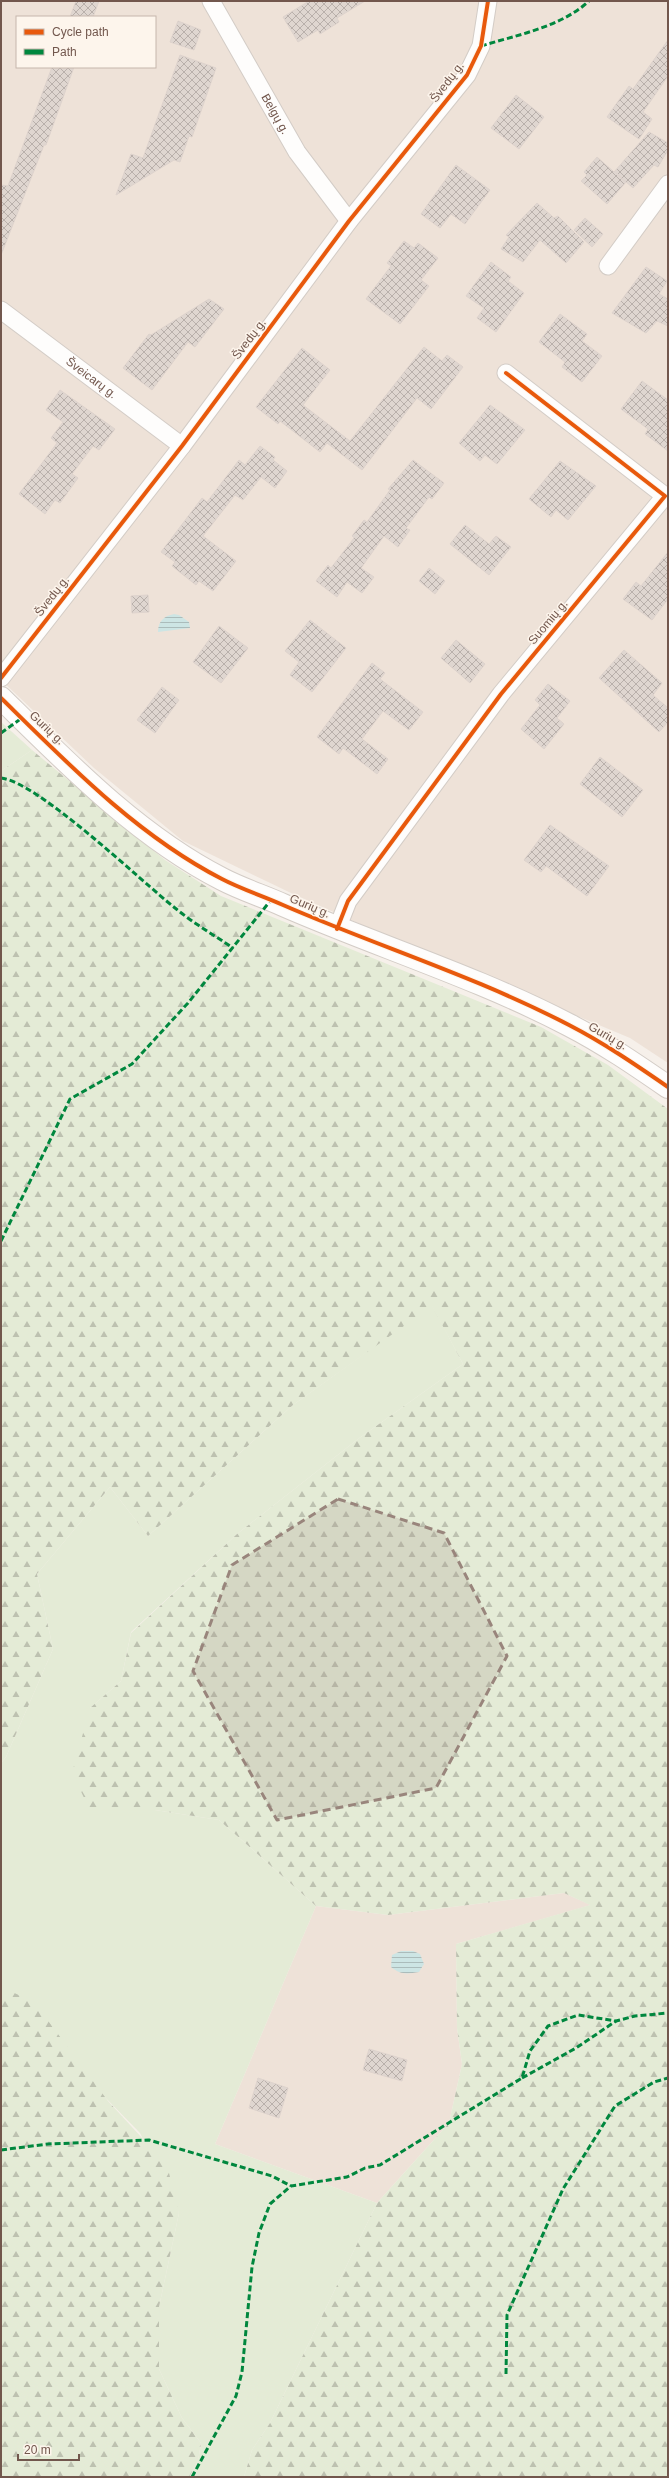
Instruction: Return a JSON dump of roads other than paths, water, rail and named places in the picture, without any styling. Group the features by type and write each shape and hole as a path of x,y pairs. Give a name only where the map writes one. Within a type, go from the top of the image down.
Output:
{"street":[{"name":"Belgų g.","path":"211,1 297,152 349,221"},
{"name":"Švedų g.","path":"1,678 182,446 349,221 467,75 482,46 488,1"},
{"path":"608,266 668,184"},
{"name":"Šveicarų g.","path":"1,310 182,446"},
{"name":"Suomių g.","path":"337,929 348,901 501,694 665,496 506,373"},
{"name":"Gurių g.","path":"1,698 93,785 159,840 223,880 337,929 498,992 568,1024 621,1054 668,1087"}],"water":[{"path":"174,614 179,615 189,622 190,628 158,632 160,622 167,616"},
{"path":"401,1951 413,1951 420,1954 424,1964 419,1972 404,1973 391,1967 392,1955"}]}
